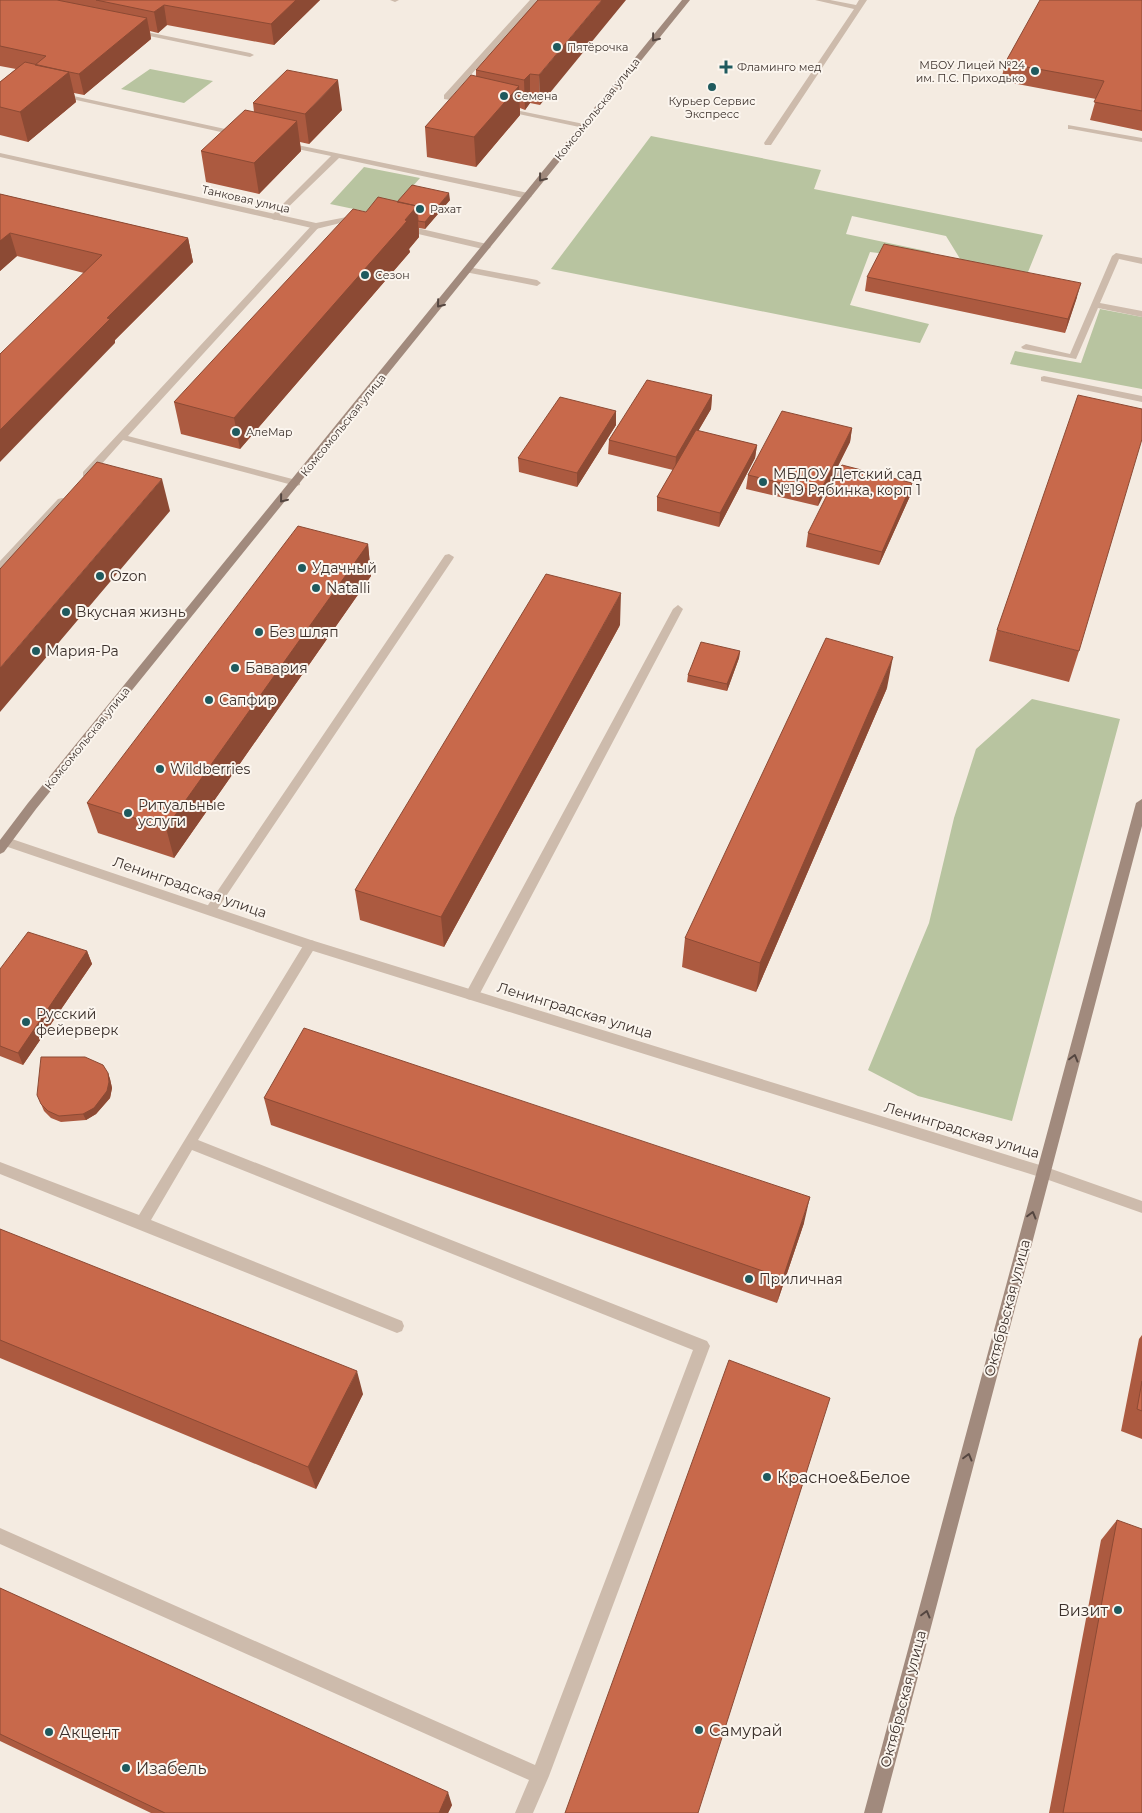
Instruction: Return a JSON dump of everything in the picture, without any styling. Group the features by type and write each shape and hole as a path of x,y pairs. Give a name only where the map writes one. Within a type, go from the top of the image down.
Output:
{"main road":[{"name":"Комсомольская улица","path":"2,844 686,0"},
{"name":"Октябрьская улица","path":"873,1813 1142,803"}],"street":[{"path":"474,102 447,97 534,0"},
{"path":"819,0 858,8"},
{"path":"768,142 864,0"},
{"path":"124,29 250,55"},
{"path":"46,91 249,136"},
{"path":"491,106 584,126"},
{"path":"1071,127 1142,140"},
{"path":"278,142 528,196"},
{"name":"Танковая улица","path":"0,155 316,226 358,218 366,220"},
{"path":"275,217 337,155"},
{"path":"81,480 316,226"},
{"path":"393,226 487,247"},
{"path":"1026,347 1073,357 1116,256 1142,261"},
{"path":"468,270 537,283"},
{"path":"1095,305 1142,314"},
{"path":"1044,379 1142,399"},
{"path":"122,437 296,483"},
{"path":"0,567 68,495"},
{"path":"210,911 449,557"},
{"path":"472,995 678,610"},
{"name":"Ленинградская улица","path":"2,844 310,945 1043,1172 1142,1207"},
{"path":"142,1223 310,945"},
{"path":"189,1143 702,1346 540,1776 524,1813"},
{"path":"0,1168 397,1326"},
{"path":"0,1536 540,1776"}],"green space":[{"path":"150,69 213,81 184,103 121,89"},
{"path":"651,136 821,170 814,189 1043,235 1026,277 962,262 946,236 852,216 846,234 931,252 926,259 870,252 850,305 929,324 920,343 551,269"},
{"path":"364,167 420,178 387,216 330,204"},
{"path":"1100,309 1142,317 1142,389 1010,364 1015,351 1081,363"},
{"path":"1032,699 1120,719 1012,1121 918,1096 868,1070 929,923 954,818 976,749"}],"building":[{"path":"0,0 57,0 147,18 79,74 35,65 46,56 0,46"},
{"path":"96,0 296,0 271,24 164,5 154,12"},
{"path":"538,0 602,0 539,75 530,74 524,80 476,70"},
{"name":"МБОУ Лицей №24 им. П.С. Приходько","path":"1040,0 1142,0 1142,111 1094,102 1104,81 1005,63"},
{"path":"25,62 69,72 20,112 0,107 0,82"},
{"path":"287,70 338,80 305,114 253,103"},
{"path":"471,75 519,86 474,137 425,127"},
{"path":"245,110 297,121 254,163 201,151"},
{"path":"412,185 449,193 425,222 418,221 417,206 397,202"},
{"path":"0,194 188,238 107,318 110,319 0,430 0,354 102,255 10,233 0,241"},
{"path":"378,197 417,206 405,220 407,221 234,418 174,402 353,209 366,212"},
{"path":"884,244 1081,283 1068,319 867,277"},
{"path":"647,380 712,395 676,457 609,440"},
{"path":"1078,395 1142,409 1142,439 1079,651 997,630"},
{"path":"560,397 616,411 577,473 518,458"},
{"path":"782,411 852,428 820,492 748,475"},
{"path":"696,430 757,445 720,513 657,497"},
{"path":"97,462 162,479 0,668 0,569"},
{"path":"842,465 912,483 882,552 808,533"},
{"path":"298,526 368,544 166,828 87,803"},
{"path":"546,574 621,593 441,917 355,890"},
{"path":"826,638 893,657 760,963 685,938"},
{"path":"701,642 740,651 727,684 688,675"},
{"name":"Русский фейерверк","path":"28,932 87,951 18,1053 0,1046 0,969"},
{"path":"304,1028 810,1197 783,1278 264,1098"},
{"path":"41,1057 85,1057 103,1065 108,1073 107,1091 94,1108 83,1114 59,1116 48,1111 41,1104 37,1095"},
{"path":"0,1229 357,1371 308,1467 0,1340"},
{"path":"729,1360 830,1398 698,1813 565,1813"},
{"path":"1142,1381 1142,1411 1137,1409"},
{"path":"1117,1520 1142,1529 1142,1813 1063,1813"},
{"path":"0,1588 448,1792 439,1813 165,1813 0,1734"}],"place":[{"name":"Пятёрочка","path":"557,47"},
{"name":"Фламинго мед","path":"726,67"},
{"name":"МБОУ Лицей №24 им. П.С. Приходько","path":"1035,71"},
{"name":"Курьер Сервис Экспресс","path":"712,87"},
{"name":"Семена","path":"504,96"},
{"name":"Рахат","path":"420,209"},
{"name":"Сезон","path":"365,275"},
{"name":"АлеМар","path":"236,432"},
{"name":"МБДОУ Детский сад №19 Рябинка, корп 1","path":"763,482"},
{"name":"Удачный","path":"302,568"},
{"name":"Ozon","path":"100,576"},
{"name":"Natalli","path":"316,588"},
{"name":"Вкусная жизнь","path":"66,612"},
{"name":"Без шляп","path":"259,632"},
{"name":"Мария-Ра","path":"36,651"},
{"name":"Бавария","path":"235,668"},
{"name":"Сапфир","path":"209,700"},
{"name":"Wildberries","path":"160,769"},
{"name":"Ритуальные услуги","path":"128,813"},
{"name":"Русский фейерверк","path":"26,1022"},
{"name":"Приличная","path":"749,1279"},
{"name":"Красное&Белое","path":"767,1477"},
{"name":"Визит","path":"1118,1610"},
{"name":"Самурай","path":"699,1730"},
{"name":"Акцент","path":"49,1732"},
{"name":"Изабель","path":"126,1768"}]}
